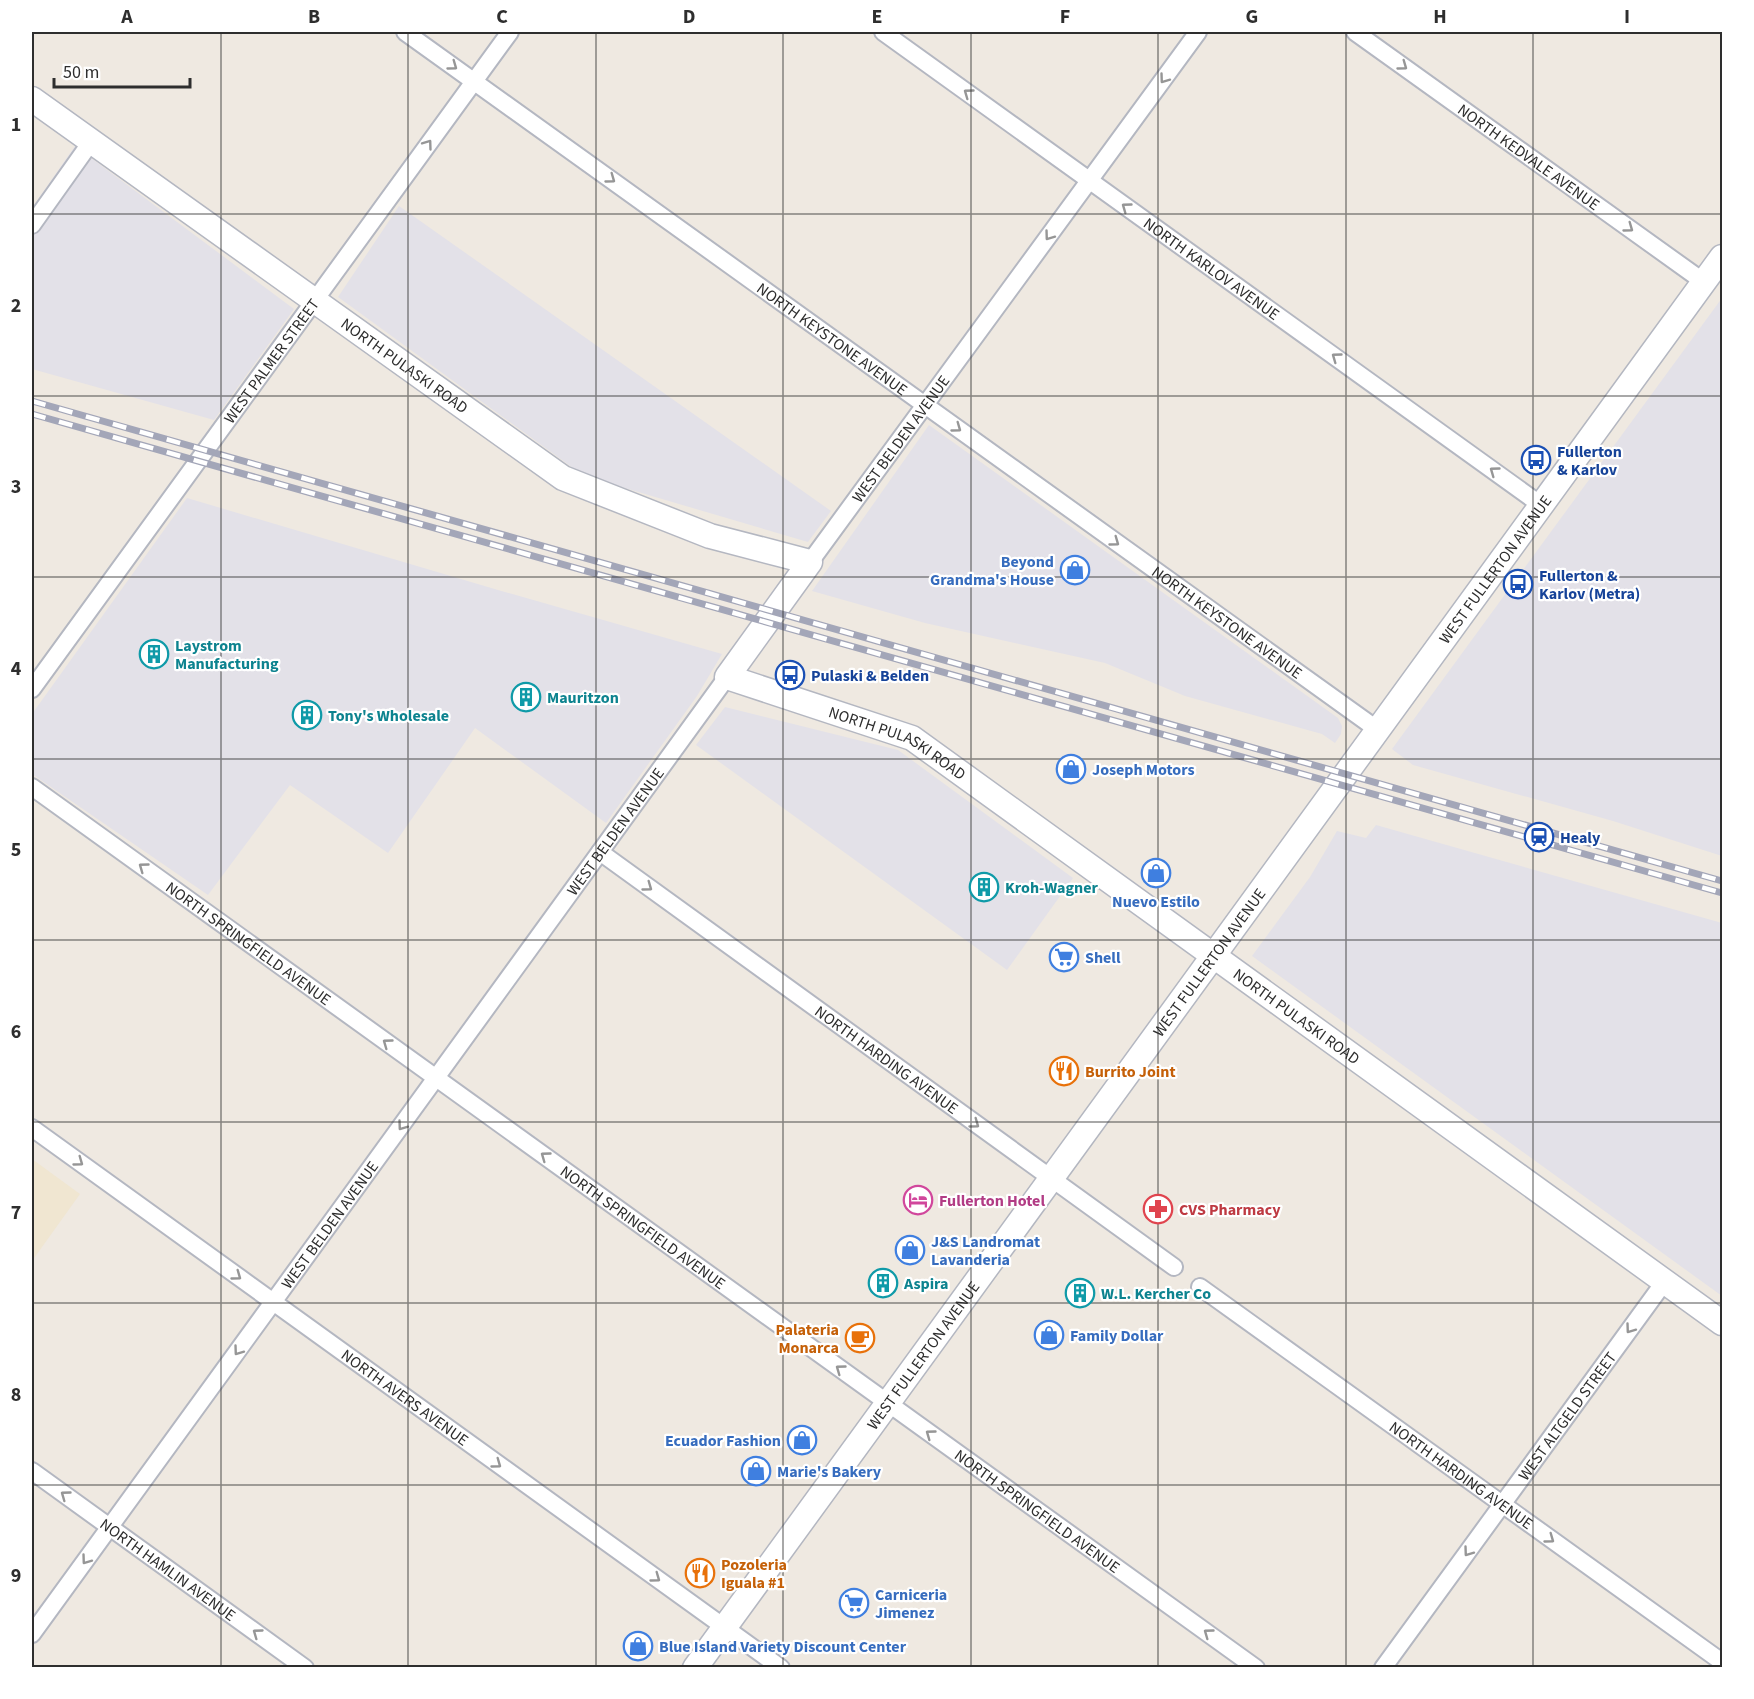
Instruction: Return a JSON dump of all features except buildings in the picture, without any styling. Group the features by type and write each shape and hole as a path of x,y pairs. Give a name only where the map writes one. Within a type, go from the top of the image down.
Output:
{"main road":[{"name":"NORTH PULASKI ROAD","path":"32,99 563,478 710,536 810,562"},
{"name":"WEST FULLERTON AVENUE","path":"695,1668 1722,257"},
{"name":"WEST BELDEN AVENUE","path":"727,677 810,562"},
{"name":"NORTH PULASKI ROAD","path":"727,677 912,738 1722,1323"}],"street":[{"name":"NORTH KEYSTONE AVENUE","path":"405,32 1378,730"},
{"name":"WEST PALMER STREET","path":"32,689 510,32"},
{"name":"NORTH KARLOV AVENUE","path":"883,32 1541,505"},
{"name":"WEST BELDEN AVENUE","path":"810,562 1198,32"},
{"name":"NORTH KEDVALE AVENUE","path":"1355,32 1704,282"},
{"path":"32,225 91,142"},
{"name":"WEST BELDEN AVENUE","path":"32,1634 727,677"},
{"name":"NORTH SPRINGFIELD AVENUE","path":"32,787 1256,1668"},
{"name":"NORTH HARDING AVENUE","path":"600,852 1174,1267"},
{"name":"NORTH AVERS AVENUE","path":"32,1128 781,1668"},
{"name":"WEST ALTGELD STREET","path":"1383,1668 1665,1281"},
{"name":"NORTH HARDING AVENUE","path":"1200,1287 1722,1662"},
{"name":"NORTH HAMLIN AVENUE","path":"32,1471 305,1668"}],"shaded area":[{"path":"75,146 294,309 214,420 32,369 32,208"},
{"path":"399,206 831,511 808,542 584,476 338,297"},
{"path":"1722,298 1722,856 1613,821 1413,765 1392,749"},
{"path":"929,425 1338,718 1342,726 1341,734 1335,743 1322,734 1185,696 1105,663 925,623 812,591"},
{"path":"187,498 722,654 697,696 606,823 475,728 388,853 290,785 208,895 32,774 32,714"},
{"path":"725,707 898,750 1073,878 1007,970 696,745"},
{"path":"1376,825 1722,923 1722,1296 1252,956 1310,877 1337,831 1366,838"},
{"path":"32,1159 80,1194 32,1261"}],"railway":[{"path":"32,401 1722,881"},
{"path":"32,414 1722,893"}],"place":[{"name":"Fullerton & Karlov","path":"1536,460"},
{"name":"Beyond Grandma's House","path":"1075,570"},
{"name":"Fullerton & Karlov (Metra)","path":"1518,584"},
{"name":"Laystrom Manufacturing","path":"154,654"},
{"name":"Pulaski & Belden","path":"790,675"},
{"name":"Mauritzon","path":"526,697"},
{"name":"Tony's Wholesale","path":"307,715"},
{"name":"Joseph Motors","path":"1071,769"},
{"name":"Healy","path":"1539,837"},
{"name":"Nuevo Estilo","path":"1156,873"},
{"name":"Kroh-Wagner","path":"984,887"},
{"name":"Shell","path":"1064,957"},
{"name":"Burrito Joint","path":"1064,1071"},
{"name":"Fullerton Hotel","path":"918,1200"},
{"name":"CVS Pharmacy","path":"1158,1209"},
{"name":"J&S Landromat Lavanderia","path":"910,1250"},
{"name":"Aspira","path":"883,1283"},
{"name":"W.L. Kercher Co","path":"1080,1293"},
{"name":"Family Dollar","path":"1049,1335"},
{"name":"Palateria Monarca","path":"860,1338"},
{"name":"Ecuador Fashion","path":"802,1440"},
{"name":"Marie's Bakery","path":"756,1471"},
{"name":"Pozoleria Iguala #1","path":"700,1573"},
{"name":"Carniceria Jimenez","path":"854,1603"},
{"name":"Blue Island Variety Discount Center","path":"638,1646"}]}
